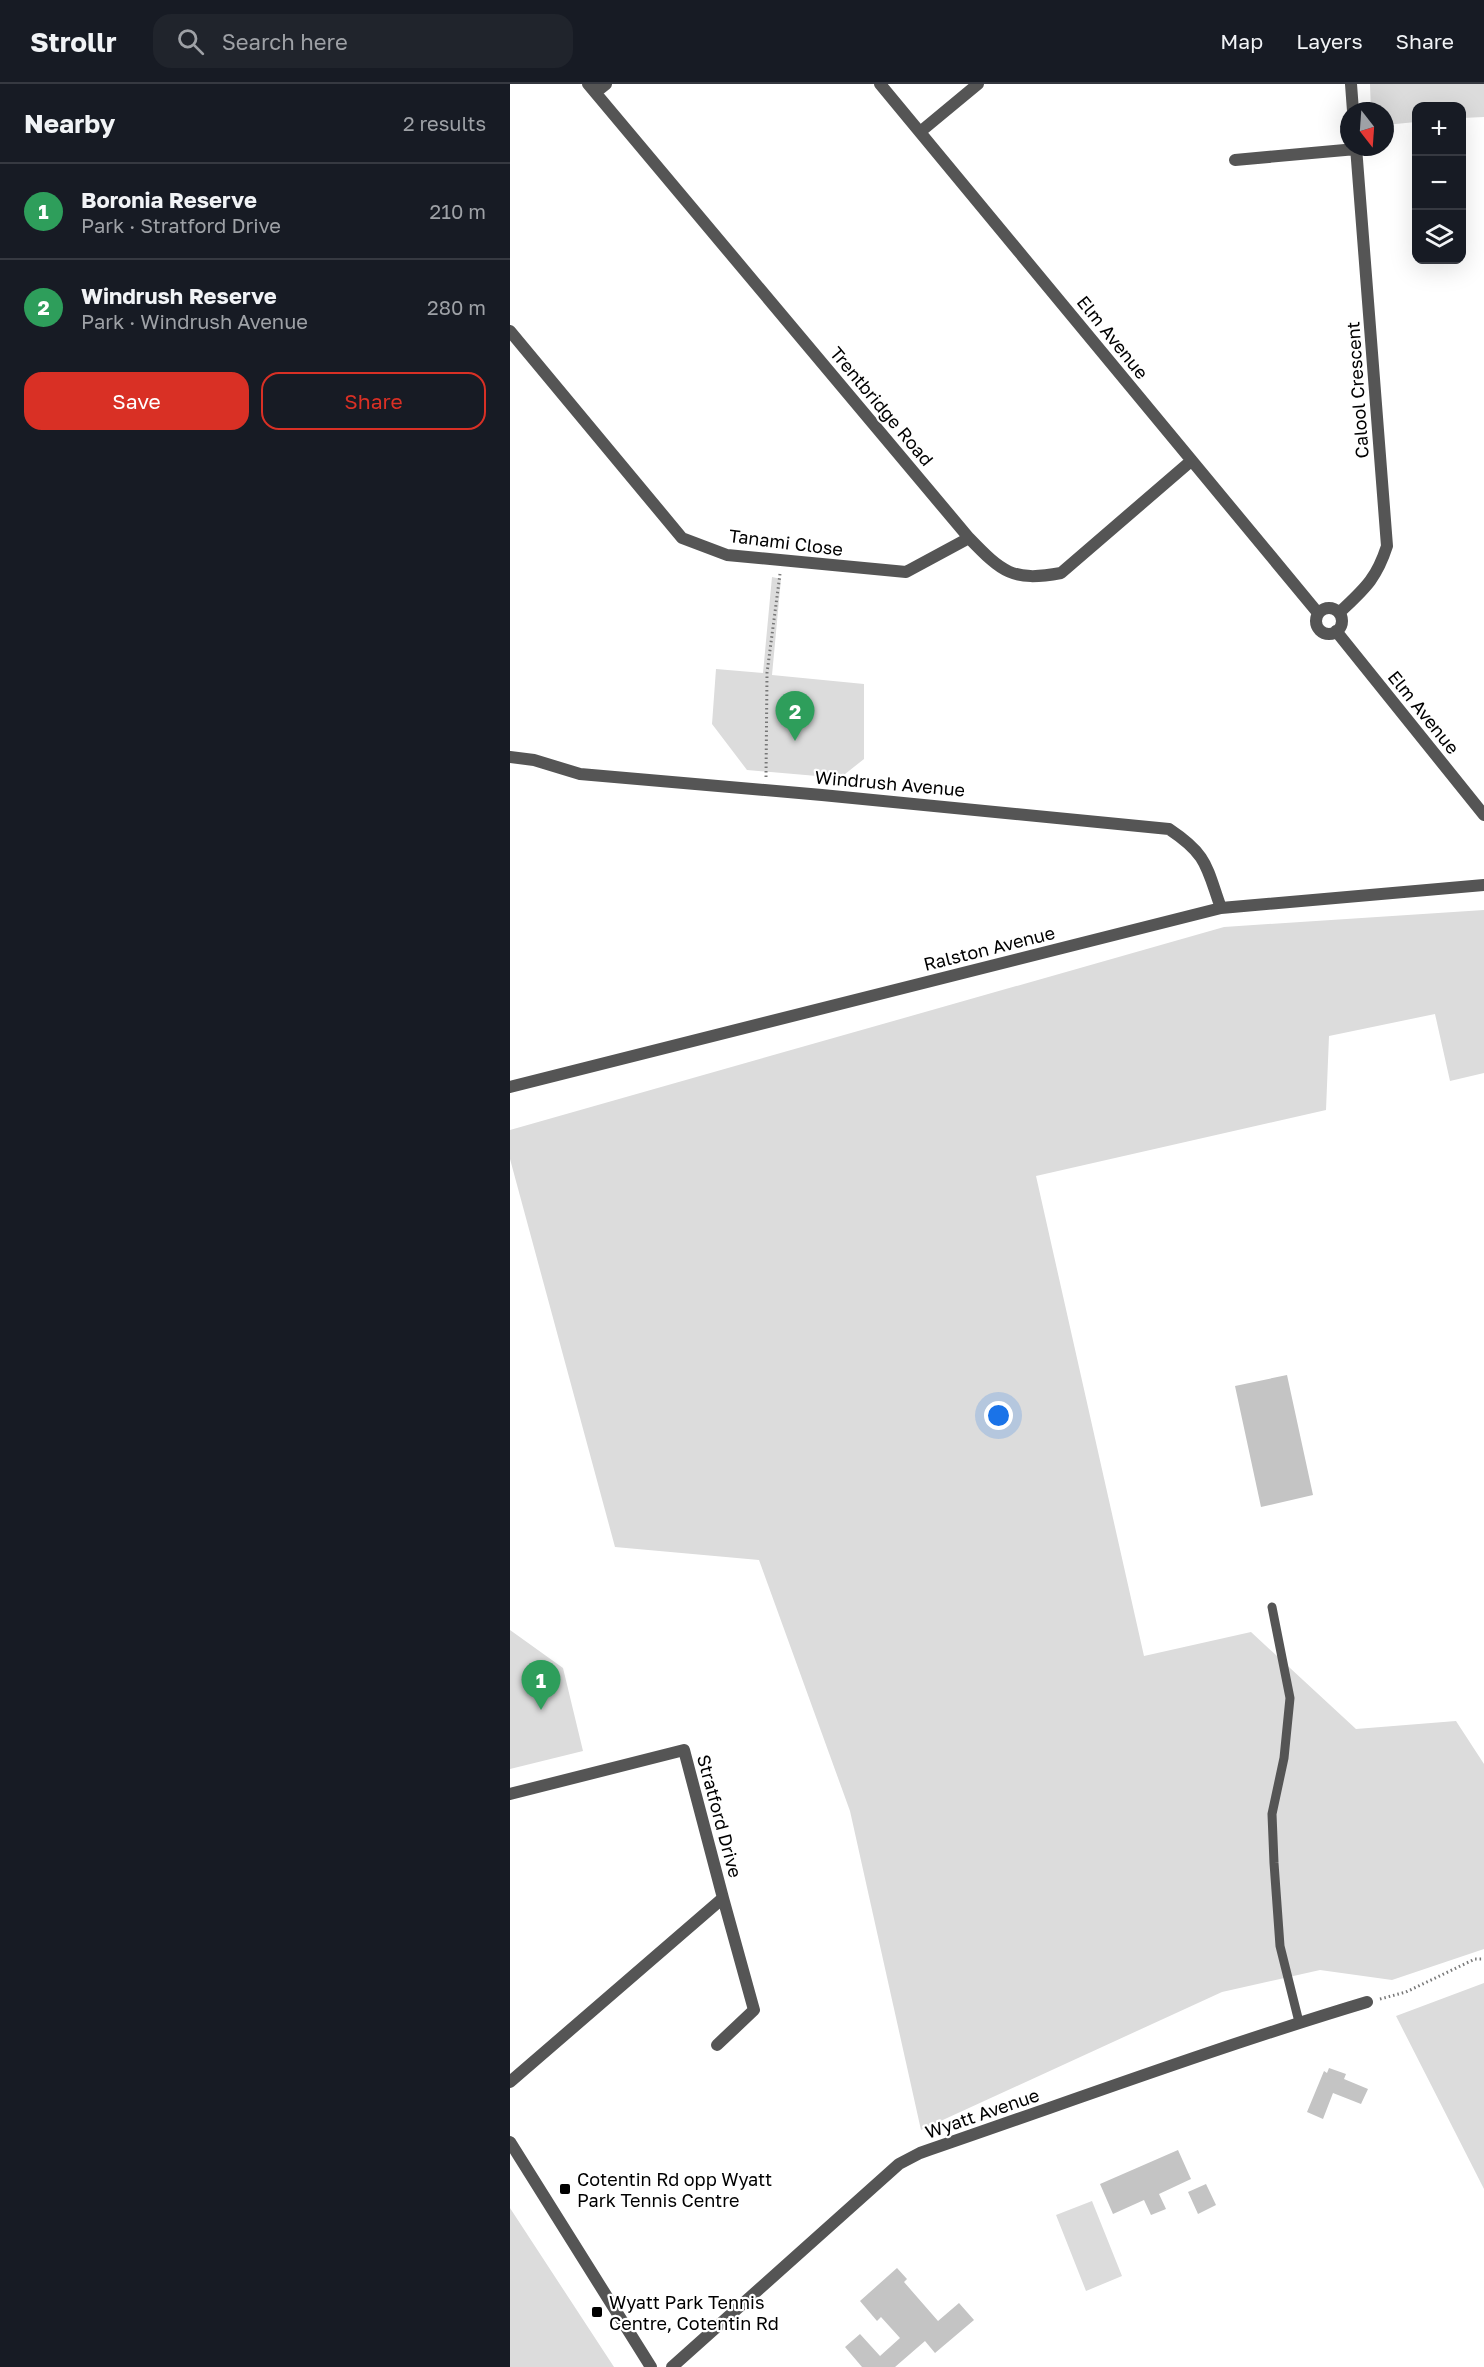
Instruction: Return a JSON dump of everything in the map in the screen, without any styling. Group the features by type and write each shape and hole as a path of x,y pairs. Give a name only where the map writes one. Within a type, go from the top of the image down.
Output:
{"street":[{"name":"Elm Avenue","path":"880,84 1318,613"},
{"path":"920,132 978,84"},
{"path":"1351,84 1352,102"},
{"name":"Trentbridge Road","path":"597,87 969,538 988,557 1013,575 1035,578 1060,573 1191,461"},
{"path":"1235,160 1340,150"},
{"name":"Calool Crescent","path":"1340,613 1372,582 1387,546 1357,156"},
{"name":"Tanami Close","path":"510,331 682,538 727,555 906,572 969,538"},
{"path":"1326,609 1333,609 1340,613 1342,626 1332,634 1324,634 1316,625 1318,613 1326,609"},
{"name":"Elm Avenue","path":"1336,631 1484,815"},
{"name":"Windrush Avenue","path":"510,757 534,760 580,774 1169,829 1190,842 1203,857 1221,908"},
{"name":"Ralston Avenue","path":"510,1087 1221,908 1484,885"},
{"name":"Stratford Drive","path":"510,1794 684,1750 723,1898 510,2082"},
{"path":"717,2045 754,2010 723,1898"},
{"name":"Wyatt Avenue","path":"672,2367 899,2164 920,2153 1299,2022 1367,2002"},
{"path":"510,2142 651,2367"}],"lane":[{"path":"1272,1607 1290,1698 1284,1758 1272,1814 1274,1863 1280,1946 1299,2022"}],"path":[{"path":"766,790 767,673 781,560"},
{"path":"1367,2002 1406,1992 1475,1959 1484,1959"}],"shaded area":[{"path":"1370,84 1484,84 1484,117 1466,118 1466,102 1412,102 1412,122 1394,124 1394,102 1371,102"},
{"path":"772,577 781,579 772,675 864,684 864,759 840,778 747,770 712,724 716,669 763,673"},
{"path":"1484,910 1484,1073 1450,1081 1435,1014 1329,1036 1326,1110 1036,1176 1144,1656 1251,1632 1356,1729 1456,1721 1484,1764 1484,1949 1392,1980 1320,1970 1222,1992 921,2130 850,1811 759,1560 615,1547 510,1159 510,1130 1224,927"},
{"path":"510,1630 563,1668 583,1751 510,1769"},
{"path":"1484,1983 1484,2189 1396,2016"},
{"path":"1092,2201 1122,2276 1086,2291 1056,2215"},
{"path":"510,2208 614,2367 510,2367"}],"building":[{"path":"1287,1375 1313,1495 1261,1507 1235,1386"},
{"path":"1329,2068 1346,2074 1344,2079 1368,2089 1361,2104 1333,2093 1323,2119 1307,2112 1324,2071 1327,2073"},
{"path":"1178,2150 1191,2179 1159,2194 1166,2209 1151,2215 1144,2200 1113,2214 1100,2184"},
{"path":"1206,2184 1216,2205 1198,2214 1188,2192"},
{"path":"897,2268 907,2279 904,2282 938,2321 959,2303 974,2320 935,2353 925,2341 895,2367 862,2367 845,2347 860,2334 880,2356 900,2338 881,2317 877,2321 860,2301"}],"place":[{"name":"Windrush Reserve","path":"795,741"},
{"name":"Boronia Reserve","path":"541,1710"},
{"name":"Cotentin Rd opp Wyatt Park Tennis Centre","path":"565,2189"},
{"name":"Wyatt Park Tennis Centre, Cotentin Rd","path":"597,2312"}]}
